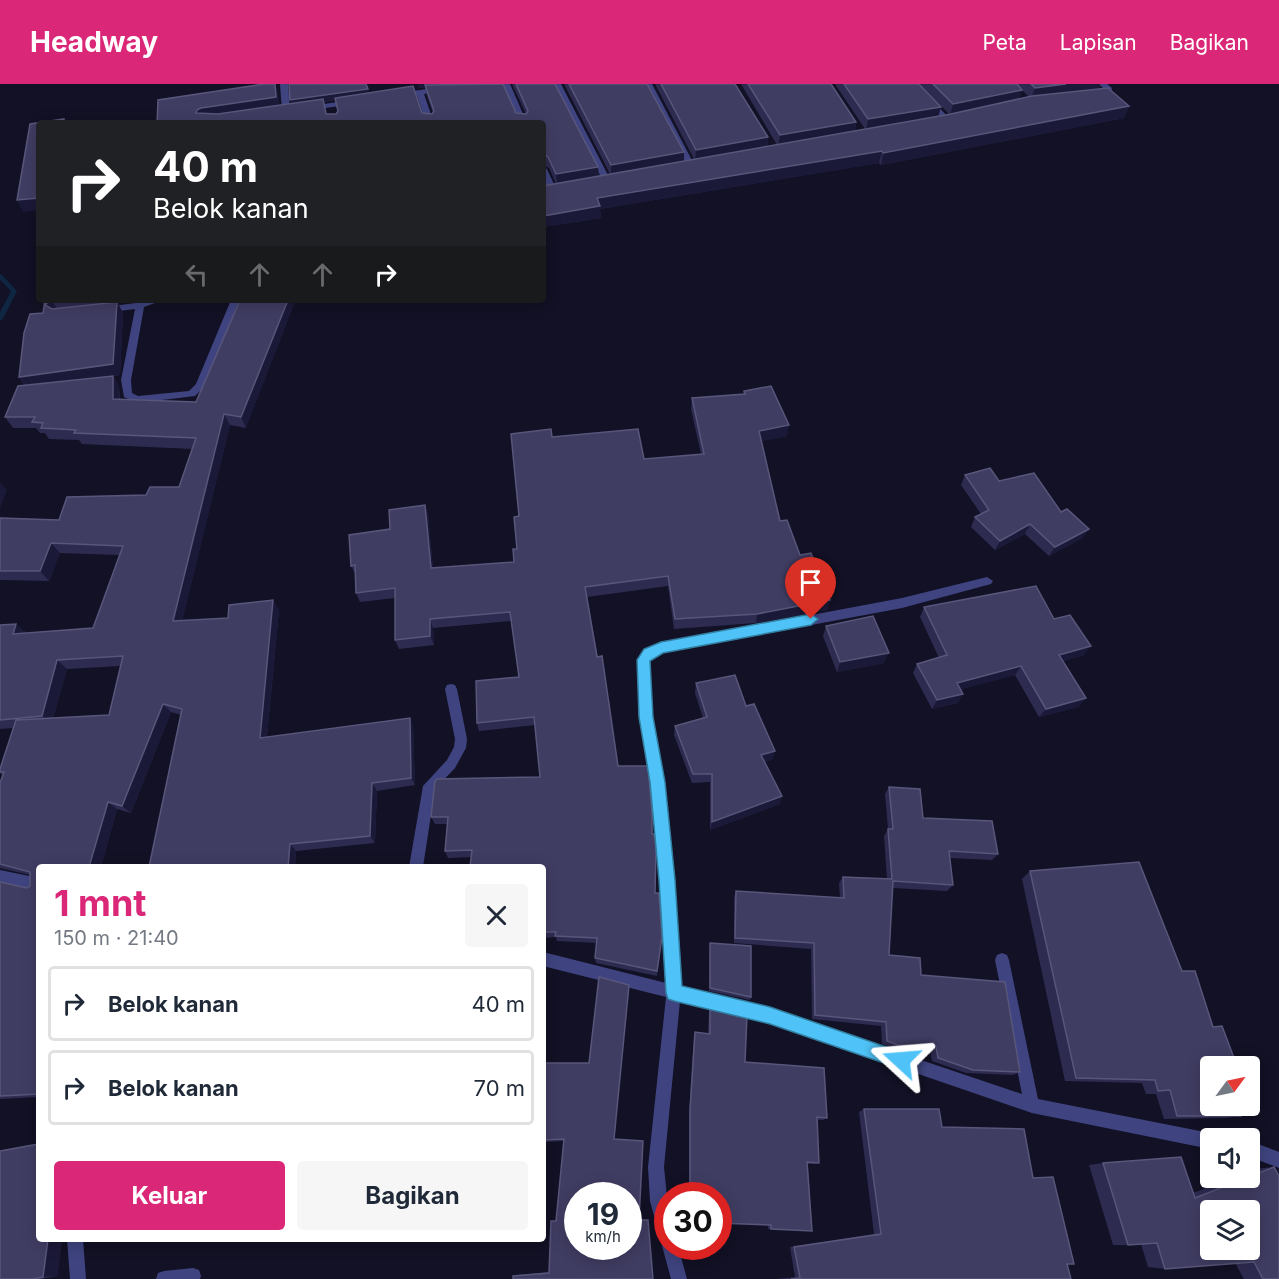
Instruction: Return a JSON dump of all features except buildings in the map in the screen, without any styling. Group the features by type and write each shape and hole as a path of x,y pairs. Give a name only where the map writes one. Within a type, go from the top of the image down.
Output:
{"street":[{"path":"284,84 286,111"},
{"path":"506,84 522,120"},
{"path":"557,84 607,181"},
{"path":"648,84 691,166"},
{"path":"913,84 947,121"},
{"path":"1081,97 1102,95 1108,88 1103,84"},
{"path":"386,97 450,88"},
{"path":"420,92 429,120"},
{"path":"275,113 364,100"},
{"path":"330,105 333,114"},
{"path":"936,123 959,119"},
{"path":"681,168 701,164"},
{"path":"546,176 553,191"},
{"path":"596,183 617,179"},
{"path":"546,192 563,189"},
{"path":"94,311 136,303"},
{"path":"141,303 121,381 127,395 137,400 192,394 200,386 234,303"},
{"path":"657,1182 656,1167 674,993 667,880 657,782 646,717 643,660 649,653 670,646 902,603 987,581"},
{"path":"416,864 429,786 451,764 460,748 461,739 451,689"},
{"path":"0,877 36,884"},
{"path":"546,960 770,1016 1032,1105 1200,1139"},
{"path":"1002,960 1032,1105"},
{"path":"1260,1153 1279,1160"},
{"path":"75,1242 78,1279"},
{"path":"673,1260 679,1279"},
{"path":"164,1279 193,1276"}],"waterway":[{"path":"0,276 14,291 0,319"}],"route":[{"path":"811,619 661,648 649,653 643,660 646,717 657,782 667,880 674,993 770,1016 901,1060"}]}
